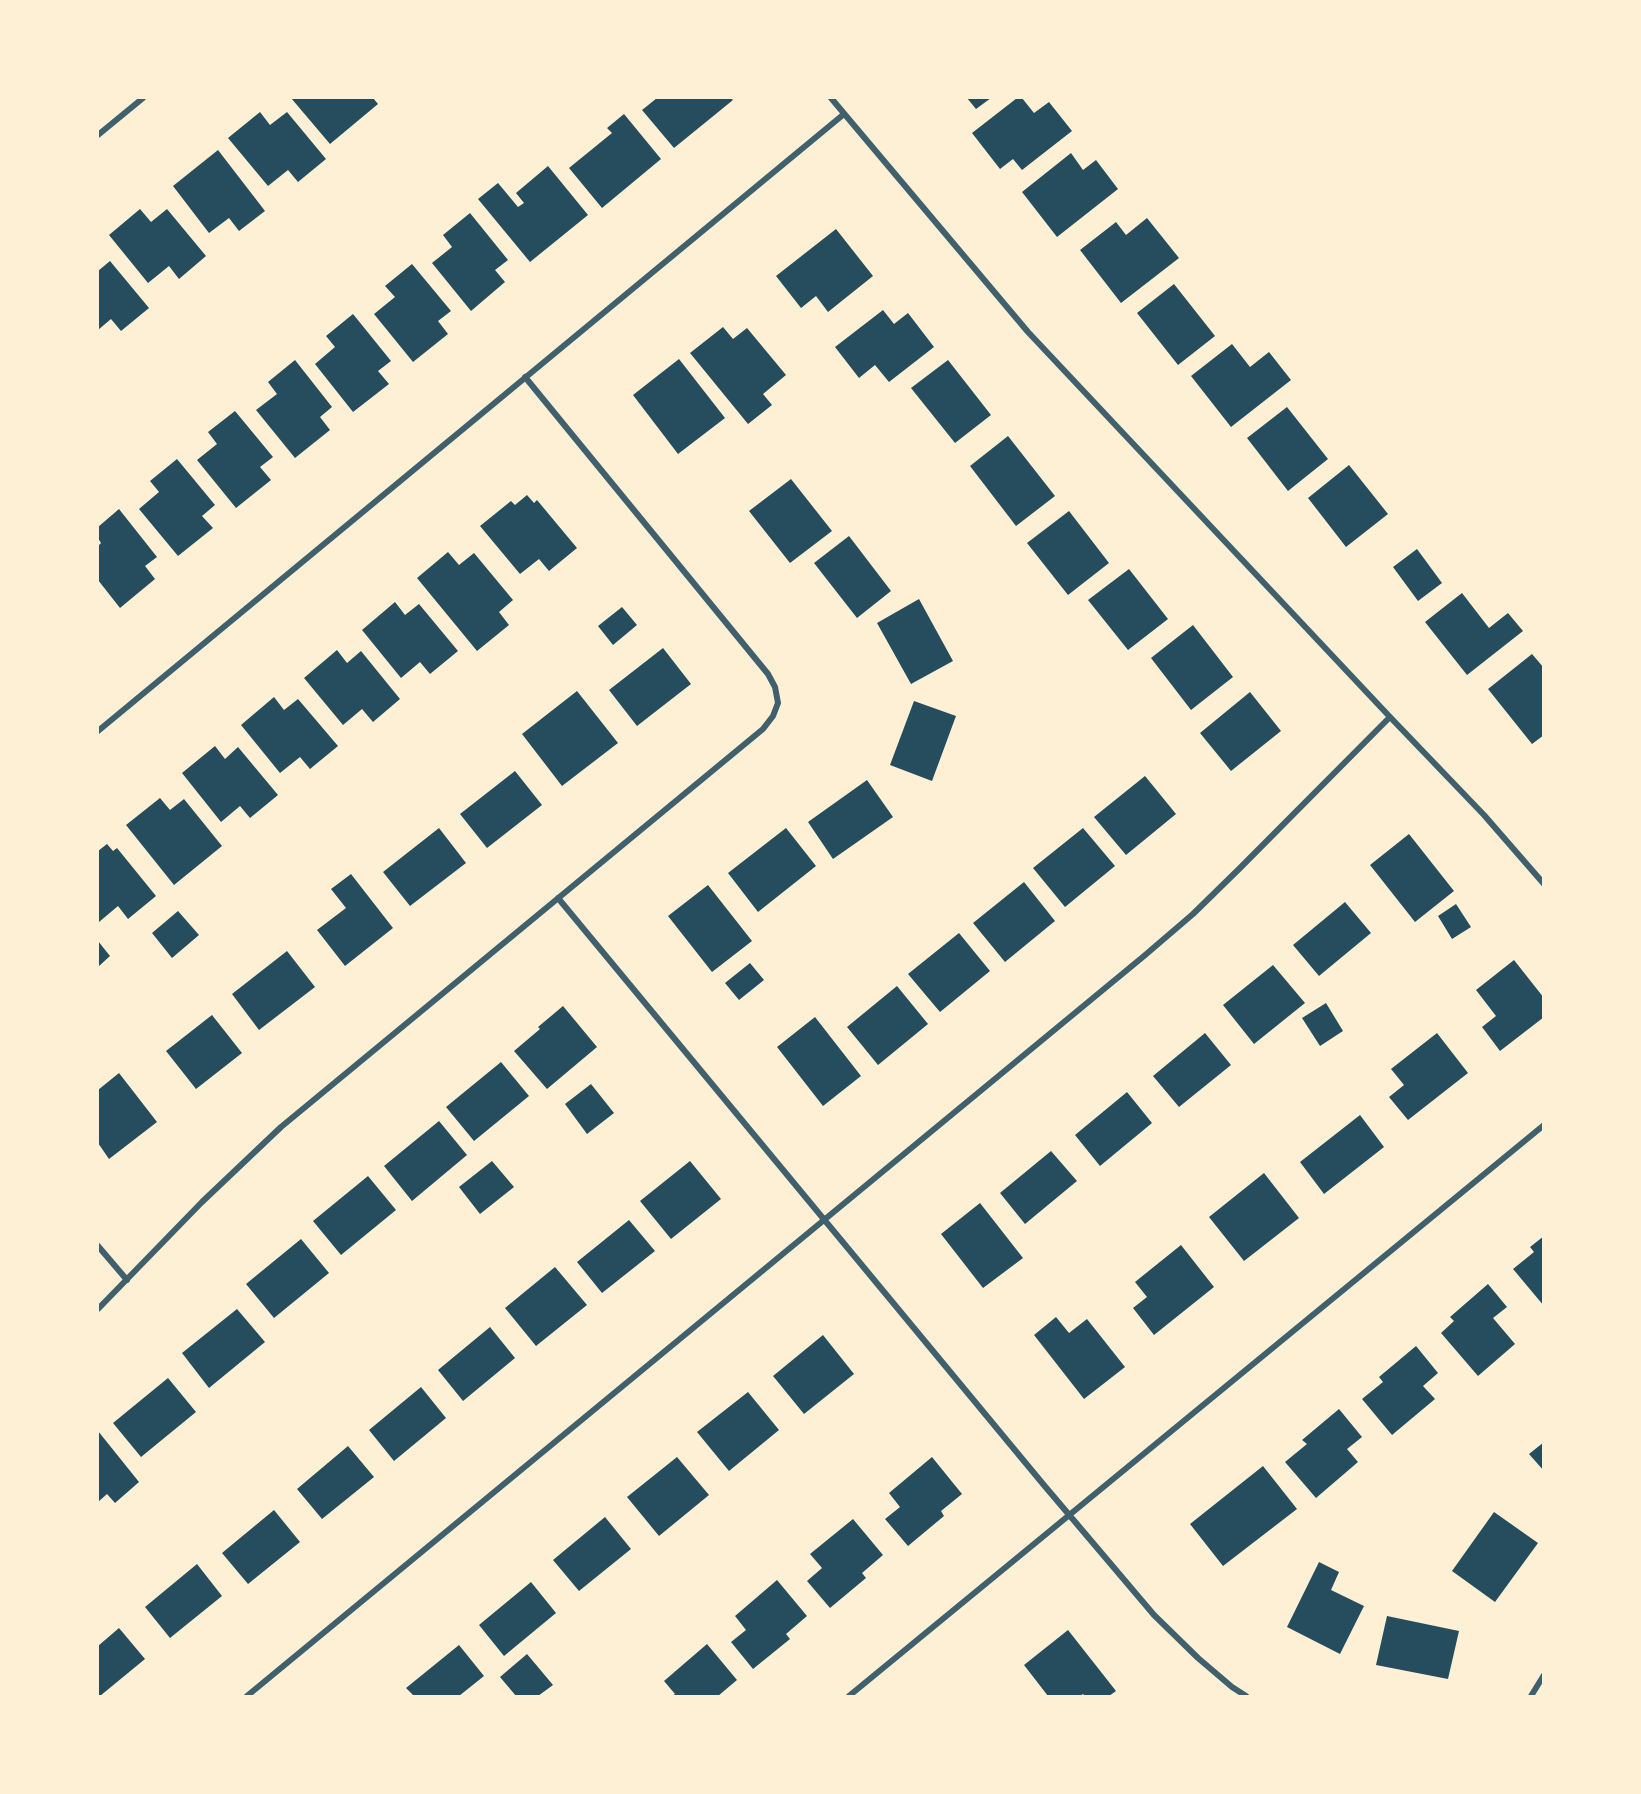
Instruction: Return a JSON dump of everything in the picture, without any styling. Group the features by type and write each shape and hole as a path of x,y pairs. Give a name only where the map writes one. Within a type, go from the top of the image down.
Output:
{"street":[{"path":"98,135 143,98"},
{"path":"831,98 1028,332 1484,815 1544,884"},
{"path":"98,731 844,114"},
{"path":"98,1309 202,1202 281,1127 764,729 774,716 778,703 775,687 768,674 525,377"},
{"path":"247,1696 1135,964 1185,921 1247,861 1390,717"},
{"path":"558,898 1069,1515 1154,1614 1198,1658 1246,1696"},
{"path":"849,1696 1544,1125"},
{"path":"98,1246 127,1281"},
{"path":"1531,1696 1544,1675"}],"building":[{"path":"291,98 373,98 378,104 330,144"},
{"path":"657,98 730,98 733,100 674,148 642,110"},
{"path":"967,98 991,98 976,109"},
{"path":"1017,98 1022,98 1034,113 1049,102 1072,131 1022,170 1013,159 1000,169 972,133"},
{"path":"260,112 270,125 287,112 326,159 298,182 288,170 268,186 228,138"},
{"path":"624,114 661,159 602,208 569,168 612,133 607,128"},
{"path":"218,150 265,211 239,231 229,218 209,233 173,186"},
{"path":"1071,153 1083,170 1096,160 1118,189 1057,237 1022,192"},
{"path":"548,166 588,215 530,262 478,199 498,183 518,207 524,203 516,193"},
{"path":"140,209 151,222 167,209 206,256 179,279 169,266 148,283 109,235"},
{"path":"470,213 508,260 495,270 505,282 471,311 432,263 452,247 443,235"},
{"path":"1147,218 1179,258 1121,303 1080,250 1116,222 1126,235"},
{"path":"836,229 873,276 828,312 816,296 801,308 776,276"},
{"path":"110,261 149,308 121,331 111,319 98,330 98,271"},
{"path":"412,264 451,311 438,321 448,334 413,362 374,314 395,297 385,286"},
{"path":"1174,284 1215,336 1178,365 1137,313"},
{"path":"883,310 894,324 908,313 934,347 889,382 875,365 859,378 835,347"},
{"path":"353,314 391,361 378,371 389,384 353,412 315,364 335,347 326,336"},
{"path":"723,327 733,339 747,328 786,375 763,394 772,405 748,424 690,353"},
{"path":"1232,344 1250,367 1269,352 1291,380 1231,427 1191,376"},
{"path":"679,359 725,418 678,454 633,395"},
{"path":"295,360 332,407 320,417 330,430 295,458 256,410 277,394 268,382"},
{"path":"948,360 991,415 955,443 911,388"},
{"path":"1287,407 1328,459 1288,491 1247,438"},
{"path":"235,411 273,457 260,467 271,480 236,508 197,460 217,444 208,432"},
{"path":"1008,436 1055,496 1016,526 970,466"},
{"path":"177,459 215,505 202,516 213,528 178,556 139,509 159,492 150,481"},
{"path":"1349,465 1388,514 1346,547 1308,498"},
{"path":"791,479 832,531 790,563 749,511"},
{"path":"527,495 534,503 537,500 577,548 549,571 539,559 520,574 480,526 511,501 515,505"},
{"path":"119,509 157,557 145,566 155,579 120,608 98,580 98,546 101,543 98,538 98,527"},
{"path":"1069,511 1109,563 1068,595 1027,543"},
{"path":"849,536 891,591 857,618 814,563"},
{"path":"1417,549 1442,583 1418,601 1393,567"},
{"path":"448,552 459,565 474,553 513,600 499,612 509,625 477,651 417,578"},
{"path":"1129,569 1168,619 1128,650 1088,600"},
{"path":"1462,593 1489,628 1508,613 1523,631 1467,675 1425,622"},
{"path":"919,599 953,661 911,684 877,623"},
{"path":"395,602 405,615 419,604 458,651 430,674 420,662 401,678 362,630"},
{"path":"622,607 637,625 613,645 598,626"},
{"path":"1193,625 1233,677 1191,710 1151,658"},
{"path":"663,648 691,684 637,726 609,690"},
{"path":"337,650 347,663 361,651 400,699 373,722 362,709 343,725 304,678"},
{"path":"1532,654 1544,668 1544,735 1532,744 1488,689"},
{"path":"577,691 618,743 562,786 522,734"},
{"path":"1250,692 1281,731 1231,771 1200,733"},
{"path":"274,697 284,710 298,699 338,746 310,769 300,757 280,773 241,725"},
{"path":"914,701 956,716 932,781 890,765"},
{"path":"215,746 225,759 238,747 278,795 250,818 240,806 221,822 182,773"},
{"path":"515,771 542,805 487,848 460,814"},
{"path":"1145,776 1176,814 1126,855 1094,817"},
{"path":"867,780 893,817 833,859 808,822"},
{"path":"160,798 170,810 184,799 222,846 174,885 126,825"},
{"path":"439,828 466,863 410,906 383,872"},
{"path":"786,828 816,866 758,912 728,873"},
{"path":"1083,828 1115,866 1065,907 1033,868"},
{"path":"1409,834 1454,891 1415,922 1370,865"},
{"path":"107,844 113,851 117,848 156,896 128,919 118,906 99,922 98,851"},
{"path":"351,874 393,928 345,966 317,930 346,908 331,889"},
{"path":"1024,882 1055,921 1005,962 973,923"},
{"path":"708,885 752,941 712,972 668,916"},
{"path":"1345,902 1371,933 1319,976 1293,945"},
{"path":"1456,904 1471,927 1452,939 1438,916"},
{"path":"178,911 199,935 172,958 152,933"},
{"path":"959,933 990,971 940,1012 908,974"},
{"path":"98,941 110,956 98,967"},
{"path":"287,951 315,987 259,1030 232,994"},
{"path":"1514,960 1544,998 1544,1017 1500,1051 1482,1027 1496,1016 1476,990"},
{"path":"750,963 764,980 739,1000 725,983"},
{"path":"1273,965 1305,1003 1254,1044 1223,1005"},
{"path":"897,986 928,1024 878,1065 847,1027"},
{"path":"1326,1003 1343,1031 1320,1046 1302,1018"},
{"path":"563,1006 597,1047 547,1089 514,1051"},
{"path":"212,1015 242,1053 196,1089 166,1051"},
{"path":"815,1017 861,1076 823,1106 777,1047"},
{"path":"1205,1033 1231,1065 1179,1107 1153,1076"},
{"path":"1437,1033 1468,1073 1408,1120 1389,1097 1404,1085 1391,1069"},
{"path":"501,1062 529,1096 474,1141 446,1107"},
{"path":"119,1073 157,1122 109,1159 98,1143 98,1090"},
{"path":"591,1084 614,1113 587,1134 565,1104"},
{"path":"1127,1092 1152,1123 1100,1166 1075,1135"},
{"path":"1360,1115 1384,1147 1324,1194 1300,1162"},
{"path":"439,1121 467,1155 412,1201 384,1166"},
{"path":"1051,1151 1077,1181 1025,1224 1000,1193"},
{"path":"492,1161 514,1187 480,1214 459,1187"},
{"path":"690,1161 721,1199 671,1239 640,1201"},
{"path":"1264,1173 1299,1218 1244,1261 1209,1217"},
{"path":"368,1176 396,1210 341,1255 313,1221"},
{"path":"980,1203 1023,1258 983,1288 941,1234"},
{"path":"629,1220 655,1251 602,1293 577,1262"},
{"path":"1544,1236 1544,1306 1513,1269 1534,1252 1530,1247"},
{"path":"301,1239 329,1273 274,1318 246,1284"},
{"path":"1181,1245 1214,1287 1154,1335 1133,1308 1147,1297 1135,1282"},
{"path":"555,1267 587,1305 536,1346 505,1308"},
{"path":"1488,1284 1507,1307 1493,1318 1515,1344 1478,1376 1441,1333 1454,1321 1450,1317"},
{"path":"237,1309 265,1342 209,1388 182,1353"},
{"path":"1056,1317 1069,1333 1087,1319 1125,1367 1084,1399 1034,1335"},
{"path":"490,1327 515,1358 463,1401 438,1370"},
{"path":"823,1335 854,1374 804,1414 773,1376"},
{"path":"1416,1346 1438,1373 1423,1386 1435,1399 1392,1435 1362,1399 1383,1382 1379,1377"},
{"path":"168,1378 196,1412 141,1457 113,1423"},
{"path":"421,1387 446,1418 394,1461 369,1430"},
{"path":"748,1392 779,1430 729,1471 697,1432"},
{"path":"1339,1409 1362,1437 1347,1449 1358,1462 1316,1498 1285,1462 1307,1444 1302,1440"},
{"path":"98,1431 139,1482 115,1503 107,1494 98,1502"},
{"path":"1544,1442 1544,1471 1529,1454"},
{"path":"348,1446 374,1477 322,1519 297,1489"},
{"path":"677,1457 709,1495 659,1536 627,1497"},
{"path":"932,1457 962,1494 941,1511 944,1516 908,1546 885,1519 900,1507 889,1493"},
{"path":"1263,1466 1297,1509 1223,1566 1190,1524"},
{"path":"274,1510 300,1542 248,1584 222,1553"},
{"path":"1494,1512 1538,1543 1495,1602 1452,1571"},
{"path":"605,1517 631,1549 579,1591 553,1560"},
{"path":"853,1519 883,1555 862,1573 866,1578 830,1608 807,1581 822,1568 810,1554"},
{"path":"1319,1562 1339,1572 1331,1590 1364,1606 1340,1654 1287,1627"},
{"path":"197,1564 222,1596 170,1638 145,1607"},
{"path":"777,1580 807,1616 786,1634 790,1639 753,1669 731,1642 746,1630 735,1616"},
{"path":"531,1582 556,1613 504,1656 479,1625"},
{"path":"1387,1616 1459,1631 1448,1679 1376,1665"},
{"path":"119,1628 145,1659 98,1696 98,1646"},
{"path":"1068,1630 1116,1691 1109,1696 1085,1696 1083,1694 1080,1696 1048,1696 1024,1665"},
{"path":"707,1644 737,1680 718,1696 672,1696 675,1694 664,1681"},
{"path":"459,1645 484,1676 459,1696 414,1696 406,1688"},
{"path":"527,1654 553,1685 538,1696 516,1696 500,1677"}]}
